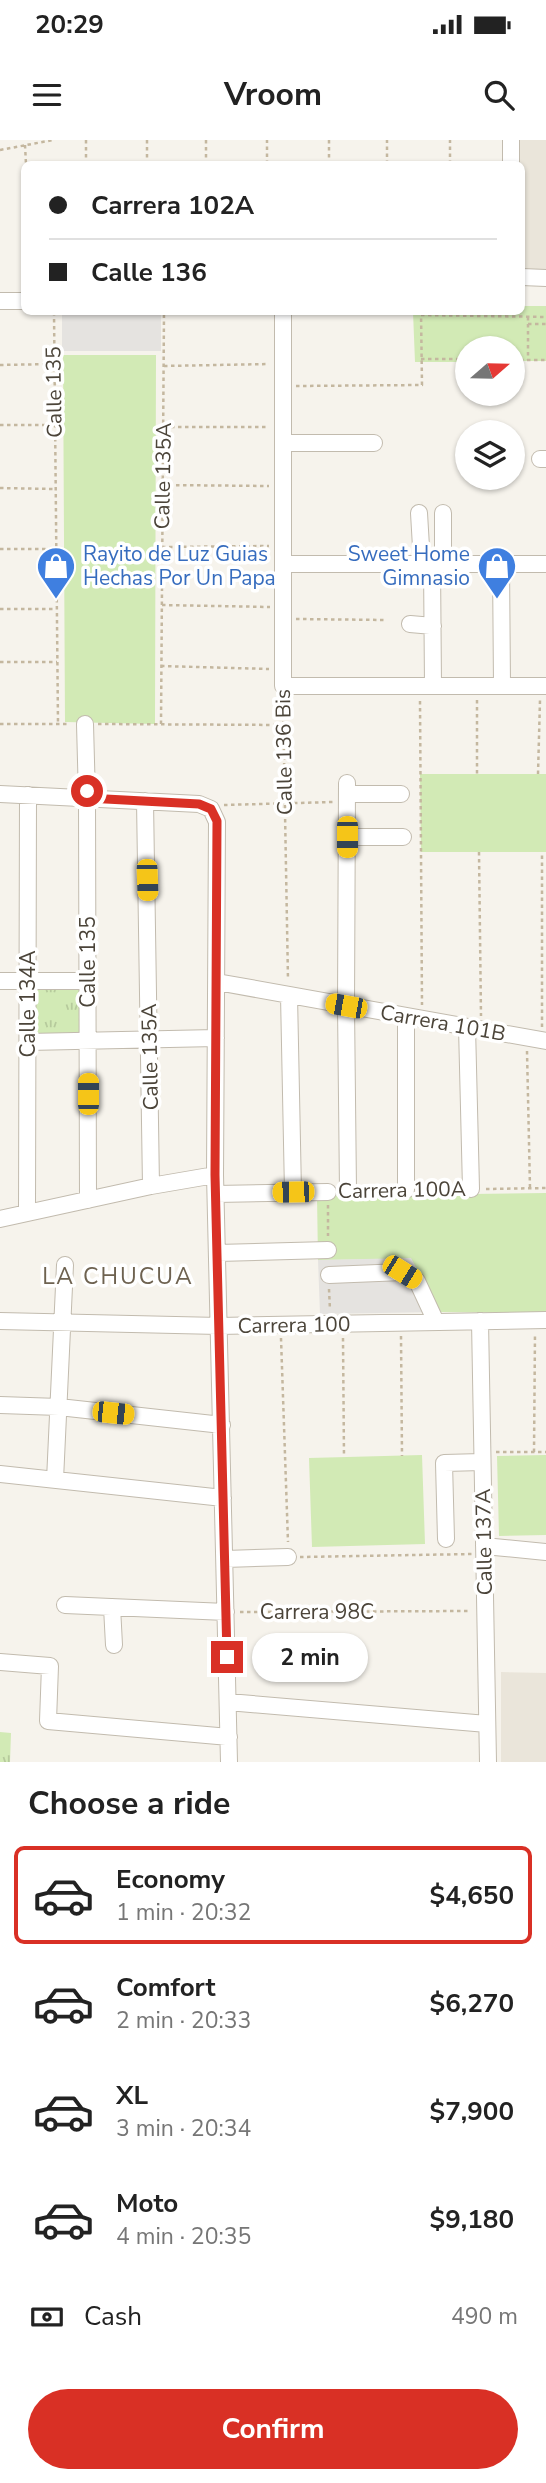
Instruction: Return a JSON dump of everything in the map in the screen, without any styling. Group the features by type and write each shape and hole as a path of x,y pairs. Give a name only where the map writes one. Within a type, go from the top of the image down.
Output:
{"street":[{"path":"511,140 511,161"},
{"path":"525,277 546,278"},
{"path":"0,301 21,300"},
{"name":"Calle 136 Bis","path":"283,315 283,678"},
{"path":"283,435 374,443"},
{"path":"419,513 432,564"},
{"path":"426,686 433,626 432,564 443,513"},
{"path":"283,564 546,564"},
{"path":"501,564 502,686"},
{"path":"410,624 433,626"},
{"path":"283,678 426,686 543,686"},
{"name":"Calle 135","path":"85,724 88,1200"},
{"path":"348,1191 347,793 401,794"},
{"path":"0,794 199,804 211,809 217,821 215,1175 229,1762"},
{"name":"Calle 134A","path":"27,1213 29,795"},
{"name":"Calle 135A","path":"145,801 151,1186"},
{"path":"347,837 403,837"},
{"path":"0,981 88,981"},
{"name":"Carrera 101B","path":"217,982 538,1040"},
{"path":"289,995 293,1192"},
{"path":"406,1190 414,1018"},
{"path":"471,1189 474,1029"},
{"path":"27,1042 216,1038"},
{"path":"0,1219 215,1175"},
{"name":"Carrera 100A","path":"216,1194 328,1192"},
{"path":"217,1253 328,1250"},
{"path":"55,1480 65,1265"},
{"path":"329,1275 402,1272 417,1281 436,1322"},
{"name":"Carrera 100","path":"0,1321 219,1326 540,1320"},
{"name":"Calle 137A","path":"480,1321 488,1762"},
{"path":"0,1405 59,1407 222,1425"},
{"path":"446,1539 444,1463 482,1457"},
{"path":"0,1474 223,1498"},
{"path":"484,1550 546,1552"},
{"path":"225,1559 288,1558"},
{"path":"65,1605 226,1612"},
{"path":"112,1607 114,1645"},
{"path":"0,1662 50,1666 48,1721 229,1737"},
{"path":"228,1702 487,1724"}],"path":[{"path":"0,150 53,140"},
{"path":"86,140 86,161"},
{"path":"147,140 147,161"},
{"path":"206,140 206,161"},
{"path":"267,140 267,161"},
{"path":"329,140 329,161"},
{"path":"387,140 387,161"},
{"path":"450,140 450,161"},
{"path":"25,145 26,161"},
{"name":"Calle 135","path":"54,315 58,724"},
{"name":"Calle 135A","path":"164,315 161,724 284,725"},
{"path":"283,386 422,386 421,315"},
{"path":"457,315 546,317"},
{"path":"528,317 528,360 546,360"},
{"path":"528,324 546,324"},
{"path":"421,359 455,359"},
{"path":"164,366 283,363"},
{"path":"0,365 54,364"},
{"path":"0,425 55,425"},
{"path":"163,427 283,435"},
{"path":"162,485 283,486"},
{"path":"0,488 55,489"},
{"path":"162,547 283,546"},
{"path":"0,549 56,548"},
{"path":"162,605 387,620"},
{"path":"0,609 56,609"},
{"path":"0,662 57,662"},
{"path":"161,666 283,678"},
{"name":"Calle 136 Bis","path":"283,678 289,995"},
{"path":"414,1018 426,686"},
{"path":"477,686 477,774"},
{"path":"538,774 543,686"},
{"path":"211,809 227,804 285,804 347,793"},
{"path":"474,1029 479,852"},
{"path":"530,1188 538,1040 542,852"},
{"name":"Carrera 100A","path":"348,1191 546,1188"},
{"path":"534,1452 540,1320"},
{"path":"400,1323 402,1455"},
{"path":"343,1324 344,1457"},
{"path":"281,1325 288,1558 484,1550"},
{"path":"482,1457 546,1452"},
{"name":"Carrera 98C","path":"226,1612 485,1611"}],"shaded area":[{"path":"517,140 546,140 546,283 525,282 525,161 518,161"},
{"path":"62,315 161,315 161,351 62,351"},
{"path":"411,1258 440,1312 320,1314 318,1260"},
{"path":"501,1672 546,1673 546,1762 501,1762"}],"green space":[{"path":"525,306 546,306 546,361 525,361 525,336 455,336 455,362 415,362 413,315 525,315"},
{"path":"63,355 156,355 155,724 65,722"},
{"path":"420,774 546,774 546,852 421,852"},
{"path":"35,987 83,987 81,1035 34,1035"},
{"path":"546,1193 546,1313 440,1312 411,1259 318,1260 317,1196"},
{"path":"422,1455 425,1544 312,1547 309,1458"},
{"path":"546,1455 546,1535 499,1536 497,1456"},
{"path":"0,1732 11,1733 10,1762 0,1762"}],"place":[{"name":"Rayito de Luz Guias Hechas Por Un Papa","path":"56,600"},
{"name":"Sweet Home Gimnasio","path":"497,600"}],"district":[{"name":"LA CHUCUA","path":"118,1276"}],"route":[{"path":"87,791 87,798 206,805 217,821 215,1175 227,1657"}]}
